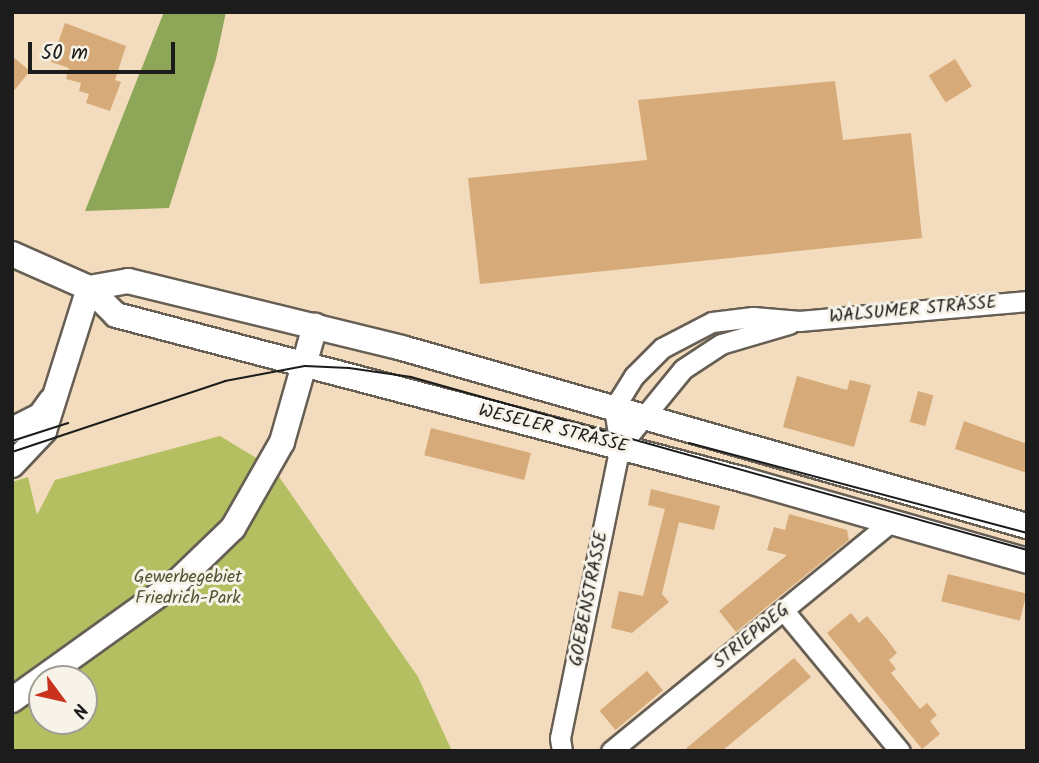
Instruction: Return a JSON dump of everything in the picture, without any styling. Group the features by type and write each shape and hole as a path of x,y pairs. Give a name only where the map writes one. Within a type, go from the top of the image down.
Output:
{"main road":[{"path":"12,254 89,288 44,431 12,465"},
{"name":"WESELER STRASSE","path":"89,288 128,281 315,327 614,408 1027,526"},
{"name":"WESELER STRASSE","path":"89,288 116,315 620,446 1027,561"},
{"path":"12,700 177,582 233,528 282,442 315,327"},
{"path":"12,430 40,416 54,398"}],"street":[{"name":"WALSUMER STRASSE","path":"614,408 634,376 688,330 712,322 753,317 800,321 1027,302"},
{"name":"WALSUMER STRASSE","path":"620,446 647,419 683,369 721,344 800,321"},
{"path":"614,408 620,446"},
{"name":"GOEBENSTRASSE","path":"562,751 560,738 620,446"},
{"name":"STRIEPWEG","path":"611,751 891,522"},
{"path":"784,611 900,751"}],"green space":[{"path":"164,12 226,12 216,59 169,208 85,211"},
{"name":"Gewerbegebiet Friedrich-Park","path":"220,436 273,468 418,677 452,751 12,751 12,482 28,477 37,515 55,480"}],"building":[{"path":"65,23 126,46 115,80 121,82 110,111 86,103 89,94 79,91 81,83 66,79 69,68 51,62"},
{"path":"12,56 30,71 12,93"},
{"path":"955,59 972,86 946,103 929,75"},
{"path":"835,81 843,140 911,133 922,238 480,284 468,178 647,160 638,100"},
{"path":"797,376 847,390 850,380 871,385 854,447 783,427"},
{"path":"918,391 933,395 925,426 910,422"},
{"path":"964,421 1027,444 1027,473 955,449"},
{"path":"431,428 531,453 524,480 424,455"},
{"path":"651,489 720,506 714,530 679,522 662,594 669,602 632,633 611,628 619,591 643,596 665,509 648,505"},
{"path":"789,514 847,530 849,540 736,632 719,611 787,555 767,550 774,527 785,530"},
{"path":"948,574 1027,594 1020,621 941,601"},
{"path":"851,613 859,623 867,616 885,637 897,653 889,660 896,669 891,673 920,709 927,703 937,715 930,721 940,734 922,749 827,633"},
{"path":"794,658 811,677 722,751 683,751"},
{"path":"647,671 663,690 616,730 600,711"}],"tram line":[{"path":"12,452 225,381 305,366 349,368 411,377 1027,550"},
{"path":"12,441 68,423"},
{"path":"689,443 1027,533"}]}
